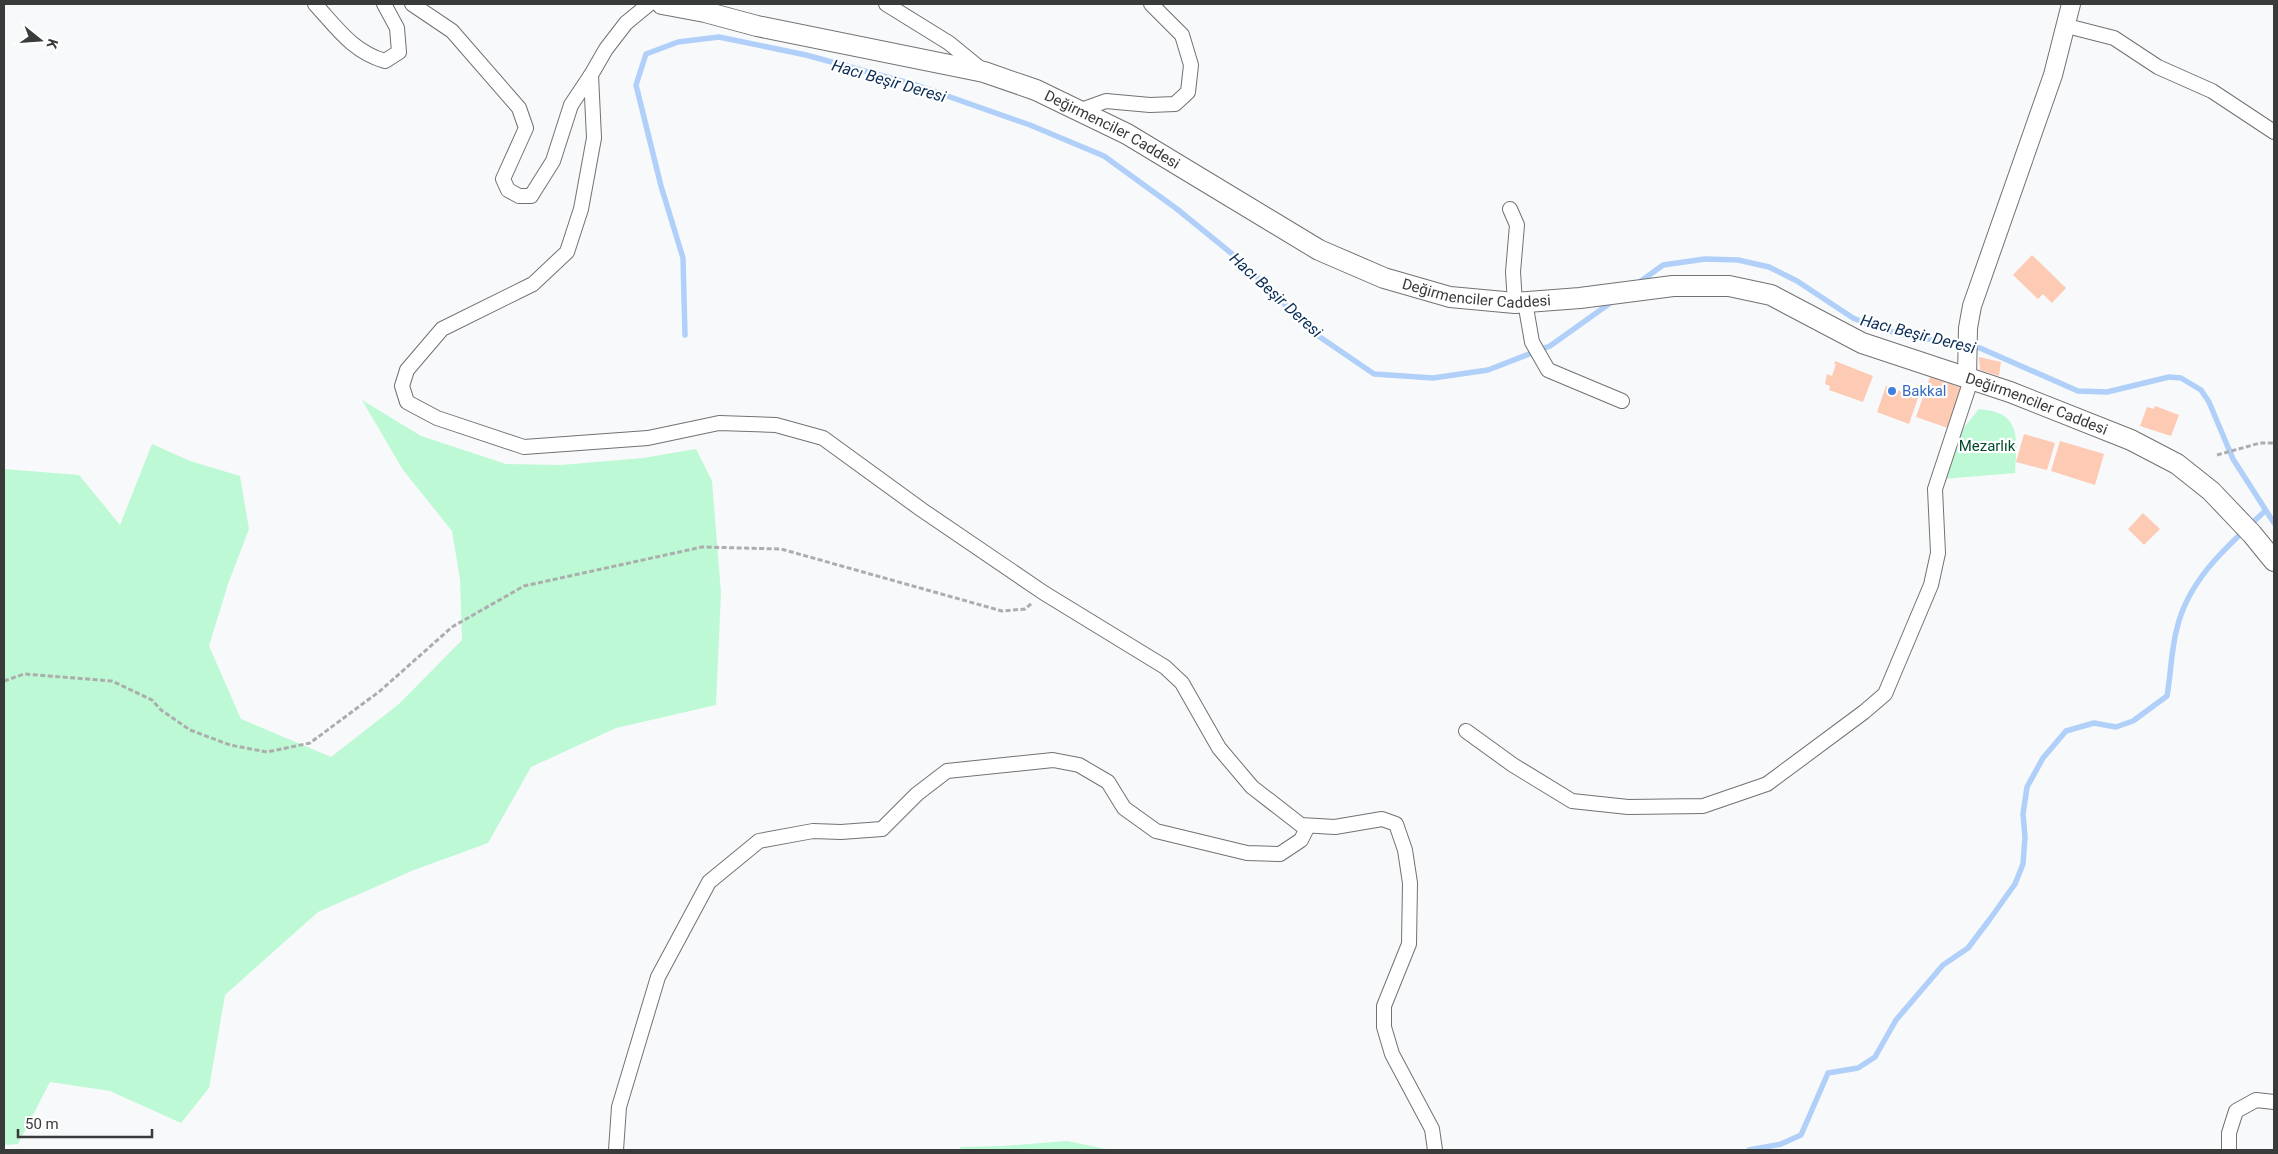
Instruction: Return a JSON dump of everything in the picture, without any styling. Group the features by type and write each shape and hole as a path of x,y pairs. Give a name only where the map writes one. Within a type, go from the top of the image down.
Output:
{"main road":[{"name":"Değirmenciler Caddesi","path":"662,4 705,12 757,26 984,72 1036,90 1081,110 1127,134 1319,250 1350,265 1384,278 1450,296 1520,303 1580,298 1673,286 1729,286 1770,295 1862,343 1969,373 2010,392 2131,440 2177,464 2211,491 2247,527 2274,561"}],"street":[{"path":"315,4 347,40 369,57 386,61 398,52 397,28 384,4"},
{"path":"412,4 452,31 519,108 526,128 503,179 508,190 519,196 531,196 553,161 571,105 606,49 626,23 649,4"},
{"path":"886,4 949,43 984,72"},
{"path":"1081,110 1106,101 1150,105 1175,104 1188,92 1191,65 1182,35 1151,4"},
{"path":"1466,731 1513,765 1572,801 1628,807 1703,806 1767,784 1864,712 1885,694 1931,585 1938,553 1935,489 1969,373 1968,328 1972,306 2053,75 2067,26 2071,4"},
{"path":"2067,26 2114,38 2158,67 2212,91 2274,132"},
{"path":"591,75 594,138 581,209 567,252 533,284 442,329 408,370 402,386 407,402 437,418 524,447 648,438 719,423 776,425 823,438 922,510 1044,593 1165,667 1182,684 1219,748 1252,787 1301,825 1335,827 1382,819 1396,824 1405,850 1410,883 1409,944 1384,1006 1384,1027 1392,1054 1432,1129 1435,1150"},
{"path":"1510,210 1516,226 1513,272 1520,303 1532,342 1548,370 1622,401"},
{"path":"616,1150 619,1107 658,977 709,882 759,841 813,830 842,832 882,830 917,794 947,771 1053,760 1079,765 1108,782 1124,808 1156,831 1247,853 1280,854 1301,840 1308,826"},
{"path":"2229,1150 2229,1133 2236,1111 2256,1100 2274,1102"}],"path":[{"path":"2217,455 2260,443 2274,443"},
{"path":"4,680 24,674 112,681 152,700 161,710 190,730 230,745 267,752 310,743 380,691 452,627 524,586 702,547 781,549 1002,611 1025,609 1044,593"}],"green space":[{"path":"362,400 421,436 506,464 561,465 643,458 696,449 712,481 721,593 716,705 616,728 531,767 488,843 414,870 318,912 225,995 209,1088 181,1123 110,1091 50,1082 18,1144 4,1145 4,469 79,475 120,525 152,444 190,461 240,476 249,529 228,584 209,646 241,719 331,757 399,704 462,640 460,579 452,531 403,470"},
{"name":"Mezarlık","path":"1979,409 1998,413 2006,417 2011,423 2016,439 2015,473 1942,479 1957,436"},
{"path":"1067,1141 1110,1150 961,1150 960,1147 1002,1146"}],"building":[{"path":"2032,255 2066,288 2052,303 2043,294 2038,299 2013,275"},
{"path":"1979,357 2001,362 1999,376 1980,370"},
{"path":"1835,361 1873,376 1863,402 1829,390 1830,386 1825,384 1827,374 1832,376 1836,364 1834,364"},
{"path":"1930,377 1962,388 1948,428 1916,417"},
{"path":"1886,386 1918,398 1909,424 1877,412"},
{"path":"2155,406 2179,415 2171,436 2140,426 2147,407 2154,409"},
{"path":"2024,434 2055,443 2047,470 2016,462"},
{"path":"2060,441 2104,454 2095,485 2051,471"},
{"path":"2143,513 2160,529 2144,545 2128,529"}],"waterway":[{"name":"Hacı Beşir Deresi","path":"685,335 683,258 661,186 636,85 646,54 678,42 719,37 806,55 916,85 1030,125 1104,156 1177,209 1242,262 1314,333 1374,374 1433,378 1488,370 1550,346 1613,301"},
{"name":"Hacı Beşir Deresi","path":"1637,284 1663,265 1705,259 1738,260 1769,267 1797,281 1853,318 1872,326 1900,334 1980,348 2078,391 2107,392 2169,377 2181,378 2201,390 2209,402 2233,459 2274,523"},
{"path":"1749,1150 1781,1144 1801,1135 1828,1073 1858,1068 1875,1057 1896,1020 1943,965 1968,948 2015,884 2023,864 2025,837 2023,814 2027,787 2043,758 2066,731 2094,723 2116,727 2133,721 2167,696 2175,636 2183,610 2191,593 2224,550 2265,511"}],"place":[{"name":"Bakkal","path":"1892,391"}]}
